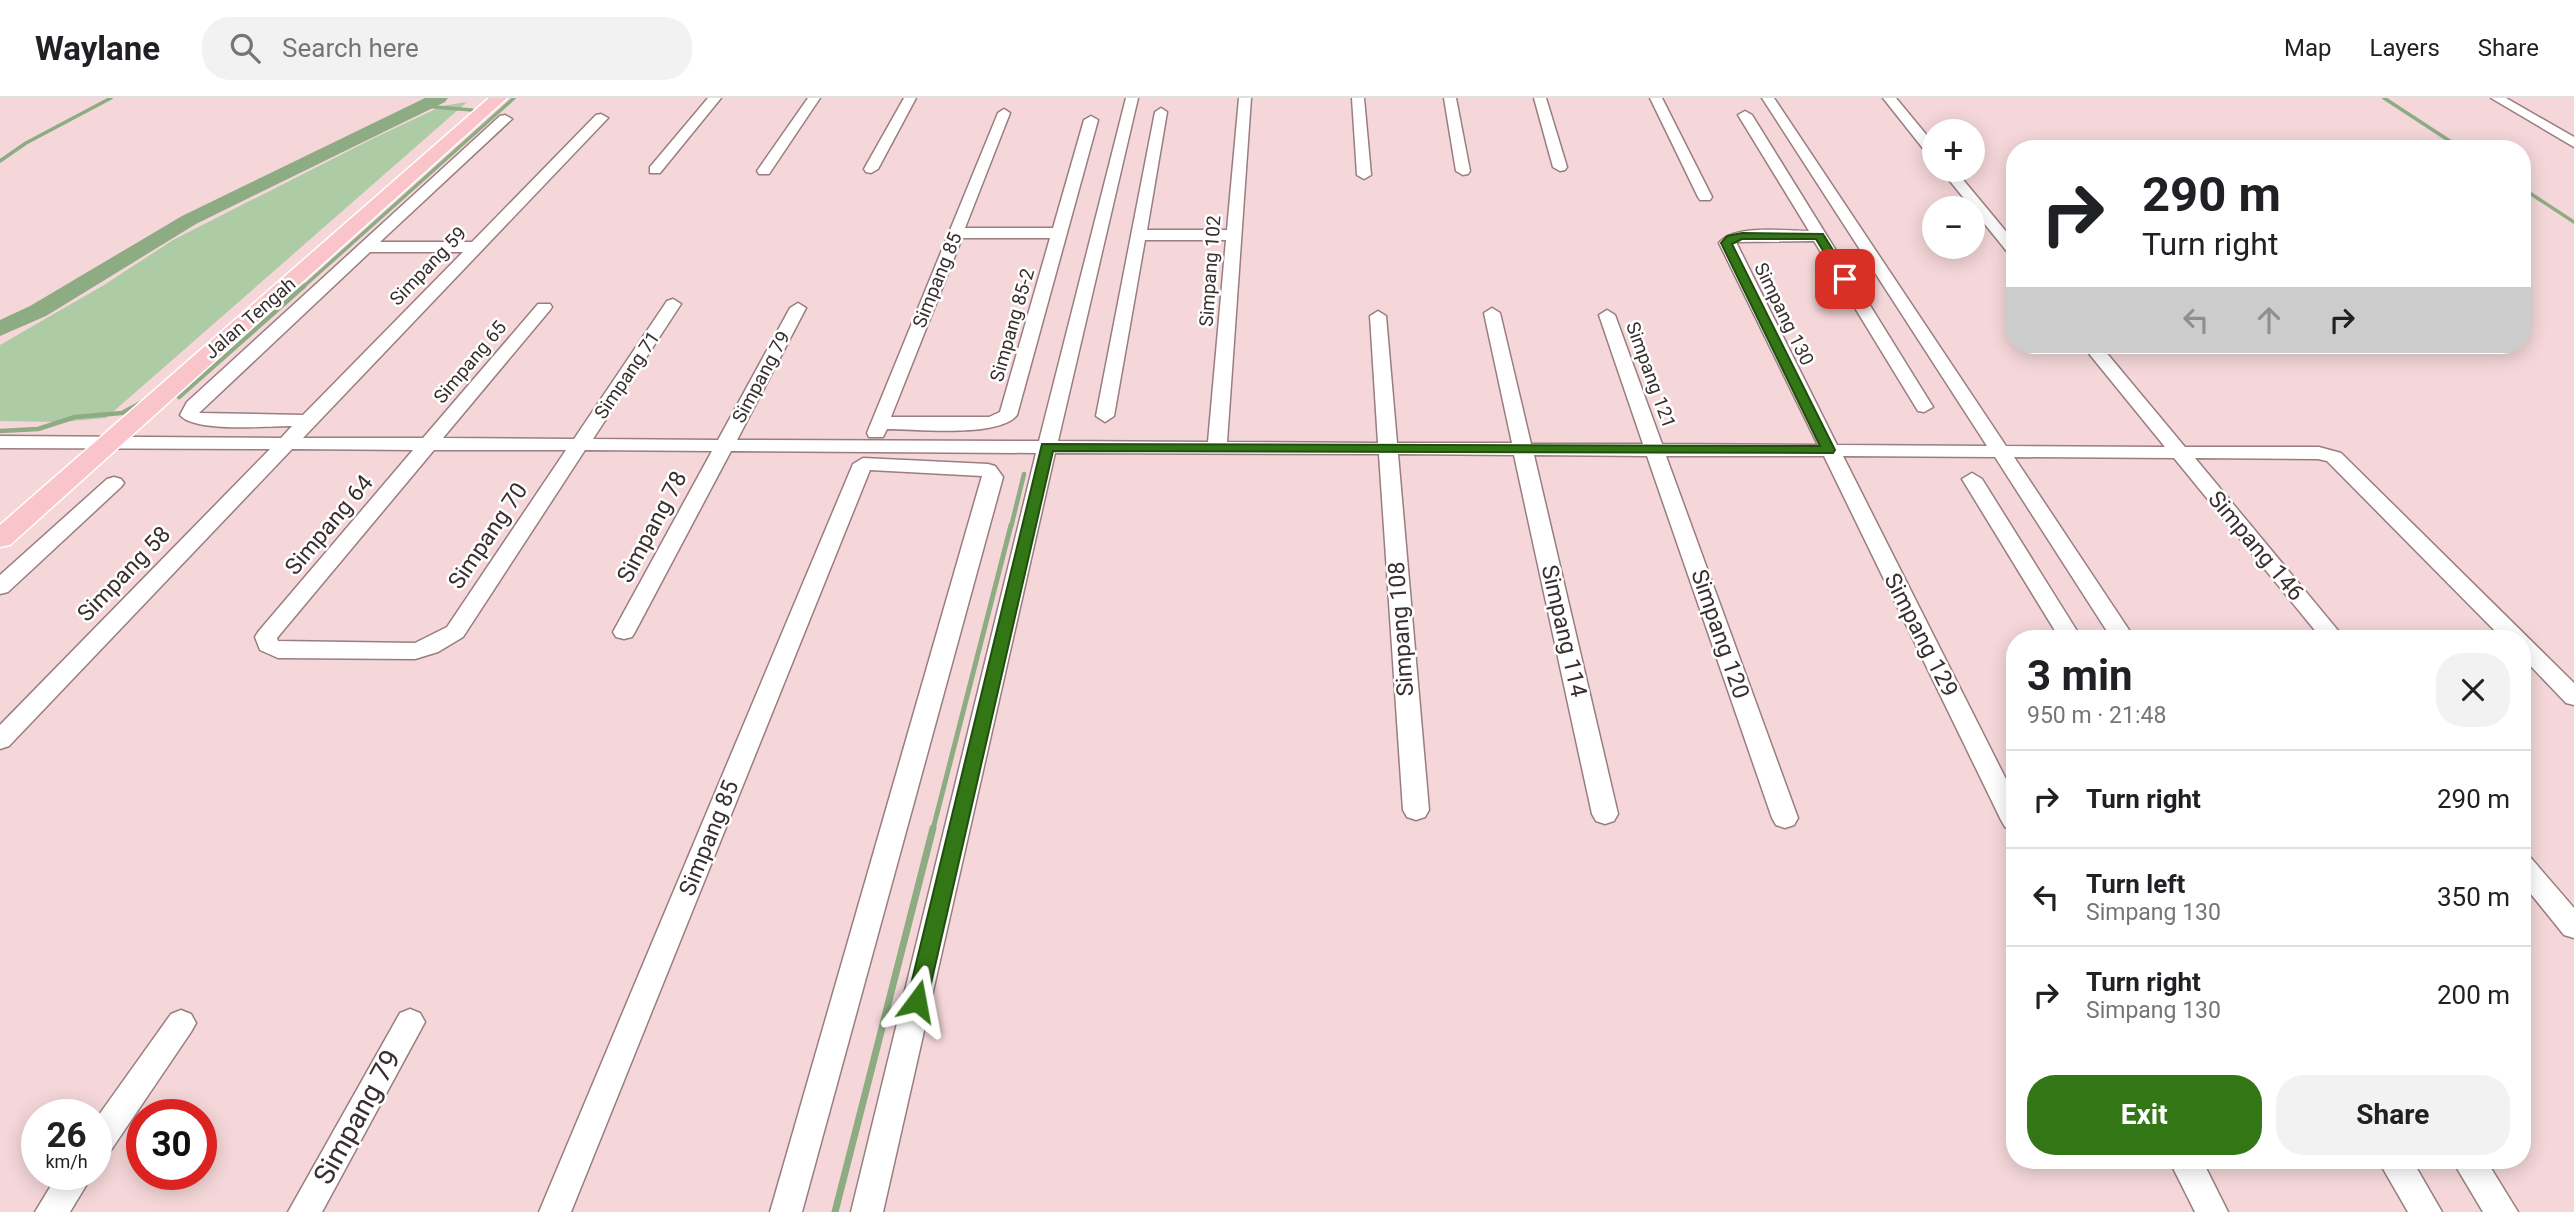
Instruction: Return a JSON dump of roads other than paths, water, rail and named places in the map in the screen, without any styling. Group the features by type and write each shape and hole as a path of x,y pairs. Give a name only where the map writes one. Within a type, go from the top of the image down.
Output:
{"main road":[{"name":"Jalan Tengah","path":"0,539 499,98"}],"street":[{"path":"655,170 715,98"},
{"path":"764,171 814,98"},
{"path":"871,169 910,98"},
{"path":"867,1212 1132,98"},
{"name":"Simpang 102","path":"1217,447 1245,98"},
{"path":"1359,98 1364,175"},
{"path":"1450,98 1463,170"},
{"path":"1540,98 1560,167"},
{"path":"1656,98 1704,197"},
{"path":"1768,98 2118,630"},
{"path":"1889,98 1922,138"},
{"path":"2497,98 2574,143"},
{"path":"1105,416 1161,112"},
{"name":"Simpang 85","path":"555,1212 867,455 1004,113"},
{"path":"1745,115 1924,407"},
{"name":"Simpang 59","path":"286,444 601,118"},
{"path":"308,421 202,420 189,415 193,406 505,119"},
{"name":"Simpang 85-2","path":"880,423 992,423 1006,418 1091,120"},
{"path":"2536,121 2561,121"},
{"path":"1958,182 2006,241"},
{"path":"956,233 1059,233"},
{"path":"1139,235 1234,235"},
{"name":"Simpang 130","path":"1819,236 1742,236 1727,243 1828,450"},
{"path":"366,247 477,247"},
{"name":"Simpang 71","path":"580,445 673,304"},
{"name":"Simpang 65","path":"428,444 544,307"},
{"name":"Simpang 79","path":"724,445 798,308"},
{"path":"1492,313 1523,449"},
{"name":"Simpang 121","path":"1608,315 1656,449"},
{"name":"Simpang 108","path":"1378,316 1416,810"},
{"name":"Simpang 146","path":"2098,354 2327,630"},
{"path":"0,442 724,445 867,455 991,472 993,477 786,1212"},
{"name":"Simpang 58","path":"0,740 286,444"},
{"name":"Simpang 64","path":"428,444 266,637 268,645 278,650 415,651 430,647"},
{"name":"Simpang 70","path":"430,647 455,632 580,445"},
{"name":"Simpang 78","path":"624,632 724,445"},
{"path":"867,455 1047,447 2305,452 2334,457 2507,630"},
{"name":"Simpang 114","path":"1523,449 1605,814"},
{"name":"Simpang 120","path":"1656,449 1784,818"},
{"name":"Simpang 129","path":"1828,450 2006,802"},
{"path":"1972,479 2065,630"},
{"path":"0,587 114,483"},
{"path":"2531,653 2574,697"},
{"path":"2531,876 2574,928"},
{"name":"Simpang 79","path":"304,1212 410,1022"},
{"path":"112,1123 181,1023"},
{"path":"2190,1169 2211,1212"},
{"path":"2400,1169 2426,1212"},
{"path":"2474,1169 2502,1212"},
{"path":"51,1212 66,1190"}],"waterway":[{"path":"0,161 26,143 111,98"},
{"path":"0,329 38,311 189,220 439,98"},
{"path":"302,288 514,98"},
{"path":"2384,98 2448,140"},
{"path":"422,106 472,110"},
{"path":"2531,194 2574,222"},
{"path":"179,397 304,286"},
{"path":"0,431 38,429 75,417 122,413 146,400"},
{"path":"1011,527 1024,474"},
{"path":"933,829 1011,525"},
{"path":"835,1212 933,828"}]}
